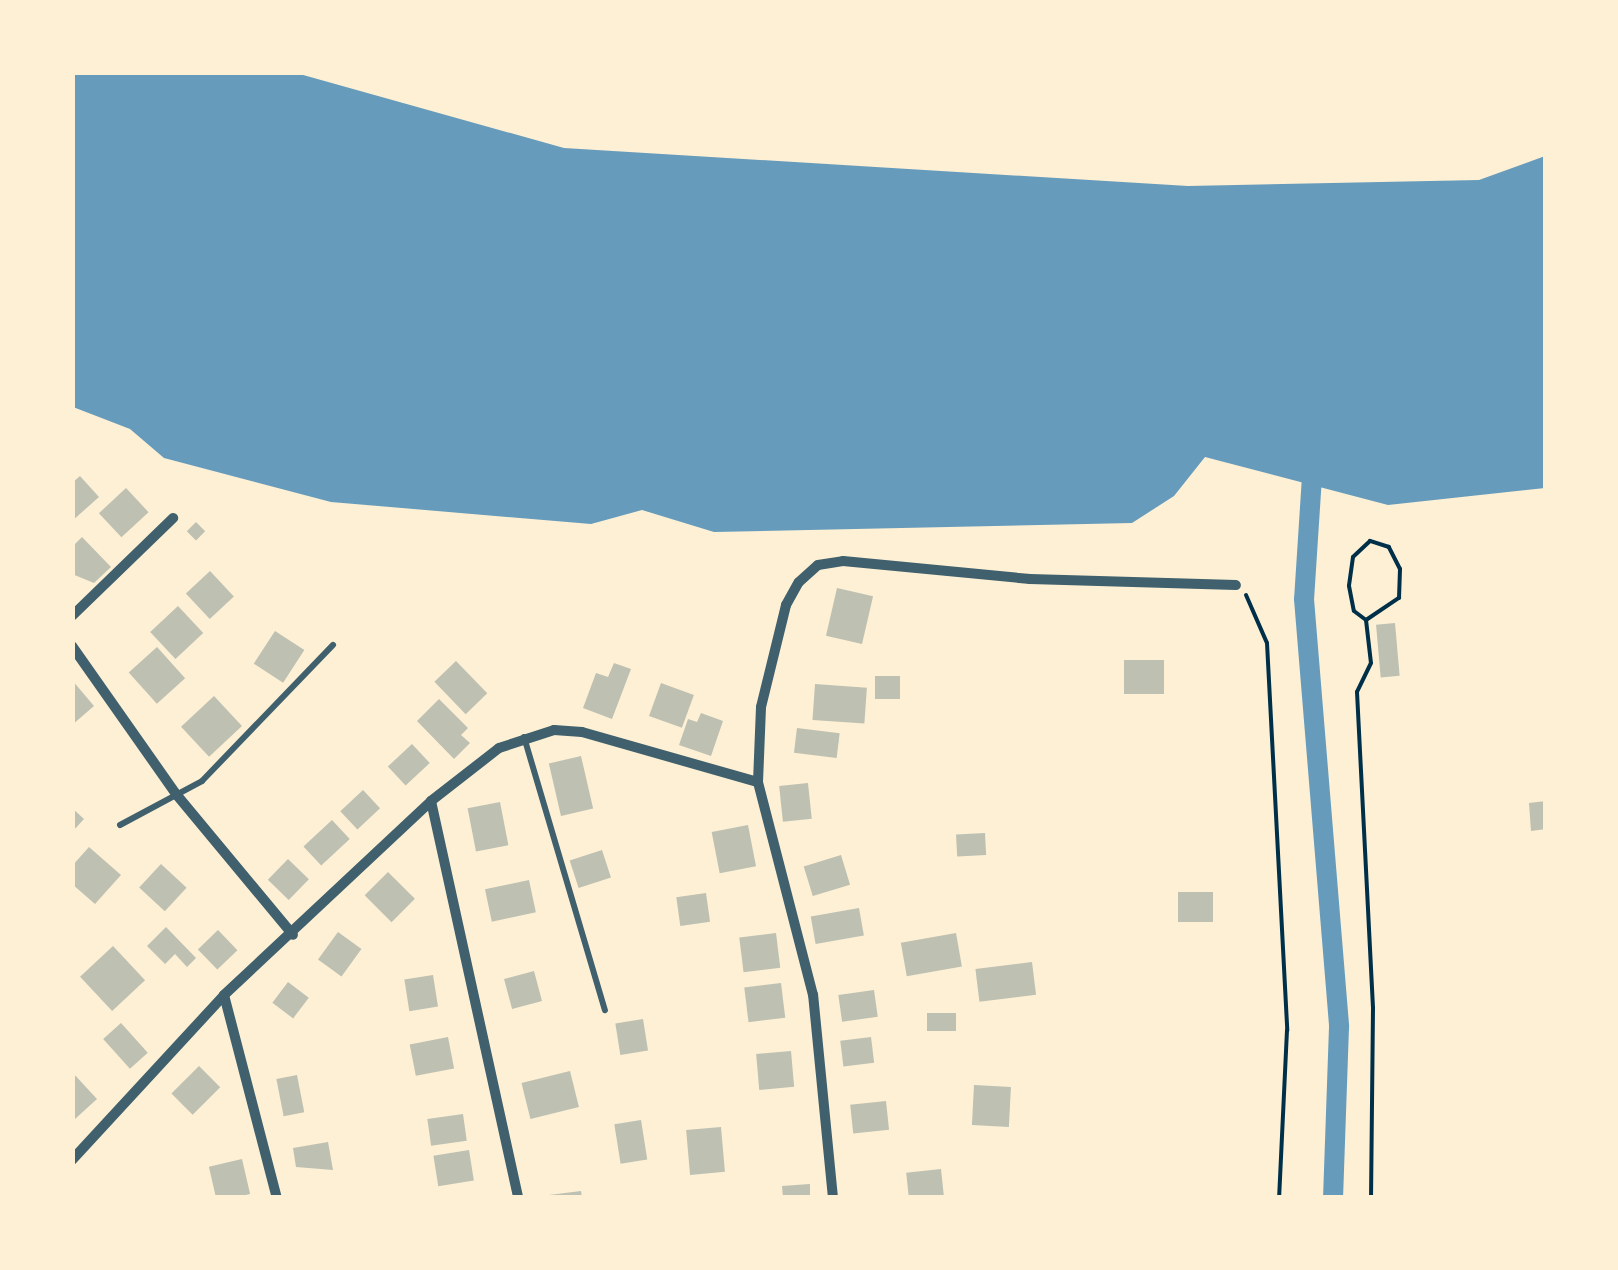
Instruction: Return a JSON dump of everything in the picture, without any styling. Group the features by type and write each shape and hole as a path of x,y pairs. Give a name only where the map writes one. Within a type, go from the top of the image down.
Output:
{"street":[{"path":"72,616 173,518"},
{"path":"834,1198 813,994 758,782 760,707 786,605 818,565 843,561 1030,578 1236,584"},
{"path":"72,646 176,794 292,935"},
{"path":"72,1160 224,995 431,801 475,764 524,736 582,732 758,782"},
{"path":"431,801 518,1198"},
{"path":"224,995 276,1198"}],"lane":[{"path":"120,826 202,781 333,645"},
{"path":"524,736 604,1010"}],"path":[{"path":"1366,620 1399,598 1400,569 1389,546 1370,540 1353,557 1348,586 1354,610 1366,620 1371,663 1357,692 1373,1008 1371,1198"},
{"path":"1236,584 1251,600 1267,644 1287,1030 1278,1198"}],"water":[{"path":"72,73 296,73 564,148 1188,186 1479,180 1545,156 1545,488 1388,505 1205,457 1174,496 1132,523 714,532 642,510 591,524 331,502 164,458 130,429 73,407"}],"building":[{"path":"80,476 99,497 72,521 72,483"},
{"path":"126,488 149,512 121,537 99,513"},
{"path":"196,522 205,531 196,540 187,531"},
{"path":"82,537 111,567 94,583 72,574 72,547"},
{"path":"210,571 234,597 210,619 186,594"},
{"path":"837,588 873,596 862,644 826,636"},
{"path":"178,606 203,633 175,659 150,632"},
{"path":"1395,623 1400,676 1381,677 1376,625"},
{"path":"275,631 304,650 283,683 254,664"},
{"path":"157,647 185,678 157,704 129,672"},
{"path":"1124,660 1164,660 1164,694 1124,694"},
{"path":"456,661 487,693 466,714 434,682"},
{"path":"614,663 631,669 612,719 583,708 596,673 608,677"},
{"path":"875,676 900,676 900,699 875,699"},
{"path":"72,680 94,706 72,725"},
{"path":"661,683 694,695 682,728 649,716"},
{"path":"815,684 867,688 864,724 812,720"},
{"path":"214,696 242,726 209,757 181,727"},
{"path":"439,699 468,728 461,735 470,743 454,759 417,721"},
{"path":"701,713 723,721 711,756 679,745 688,719 697,722"},
{"path":"797,728 840,733 837,758 794,753"},
{"path":"412,744 430,763 406,786 388,767"},
{"path":"581,756 593,809 561,816 549,763"},
{"path":"808,783 812,819 783,822 779,786"},
{"path":"363,790 380,808 357,829 340,811"},
{"path":"1546,801 1546,829 1531,831 1529,803"},
{"path":"500,802 508,845 476,851 468,808"},
{"path":"72,808 84,819 72,832"},
{"path":"332,820 350,839 321,866 303,847"},
{"path":"748,825 756,866 720,873 712,832"},
{"path":"985,833 986,855 957,856 956,835"},
{"path":"89,847 121,875 95,904 72,884 72,866"},
{"path":"602,850 611,878 579,888 570,861"},
{"path":"841,855 850,885 813,896 804,866"},
{"path":"288,859 309,879 289,900 268,880"},
{"path":"161,864 187,888 165,911 139,887"},
{"path":"388,872 415,899 392,922 365,895"},
{"path":"529,880 536,912 492,922 485,889"},
{"path":"1178,892 1213,892 1213,922 1178,922"},
{"path":"706,893 710,922 680,926 676,897"},
{"path":"859,908 864,936 816,944 811,917"},
{"path":"166,927 196,958 187,967 175,954 165,964 147,946"},
{"path":"218,930 237,950 217,970 198,949"},
{"path":"338,932 361,949 341,977 318,960"},
{"path":"776,933 780,968 744,972 739,938"},
{"path":"956,933 962,966 907,976 901,943"},
{"path":"113,946 145,980 112,1011 80,977"},
{"path":"1032,962 1036,995 979,1002 975,969"},
{"path":"534,971 542,1001 512,1009 504,979"},
{"path":"433,975 438,1007 409,1011 404,980"},
{"path":"288,982 309,998 293,1018 272,1003"},
{"path":"781,983 785,1018 749,1022 744,988"},
{"path":"874,990 878,1017 842,1022 838,995"},
{"path":"927,1013 956,1013 956,1031 927,1031"},
{"path":"643,1019 648,1051 620,1055 615,1023"},
{"path":"121,1023 148,1053 130,1069 103,1039"},
{"path":"448,1037 454,1068 416,1076 410,1044"},
{"path":"871,1037 874,1063 843,1067 840,1041"},
{"path":"791,1051 794,1087 759,1090 756,1054"},
{"path":"199,1066 220,1087 193,1115 171,1094"},
{"path":"570,1071 579,1107 530,1119 521,1083"},
{"path":"72,1072 97,1099 75,1119 72,1116"},
{"path":"297,1075 304,1112 284,1116 276,1079"},
{"path":"974,1085 1011,1087 1009,1127 972,1125"},
{"path":"886,1101 889,1130 853,1134 850,1105"},
{"path":"463,1114 467,1141 431,1146 427,1119"},
{"path":"641,1120 647,1160 621,1164 614,1124"},
{"path":"721,1127 725,1172 690,1175 686,1130"},
{"path":"328,1142 333,1170 296,1167 293,1148"},
{"path":"469,1150 474,1181 438,1186 433,1156"},
{"path":"242,1159 250,1194 216,1198 209,1167"},
{"path":"941,1169 944,1198 909,1198 906,1173"},
{"path":"810,1184 810,1198 783,1198 782,1186"},
{"path":"581,1191 582,1198 549,1198 549,1195"}],"waterway":[{"path":"1313,461 1304,599 1339,1027 1333,1198"}]}
